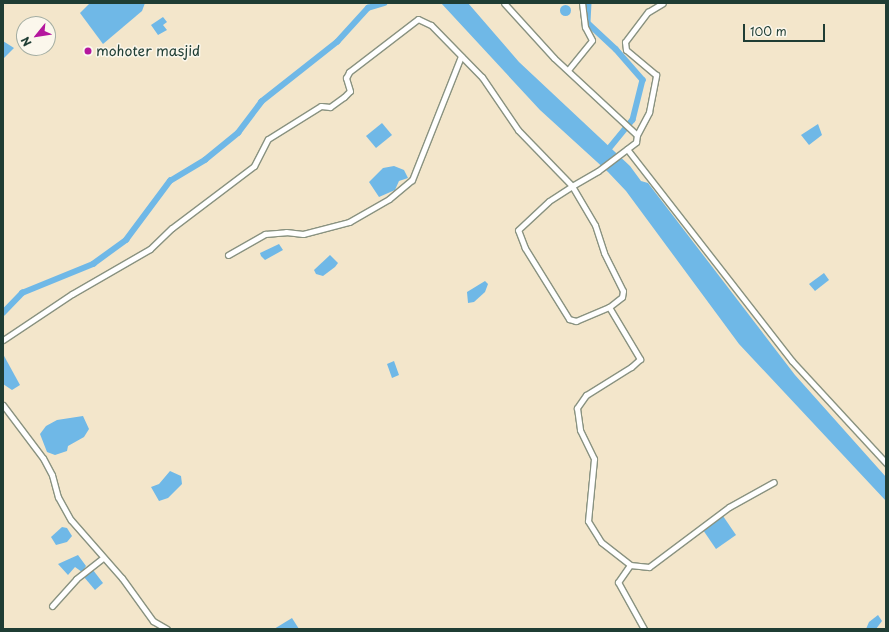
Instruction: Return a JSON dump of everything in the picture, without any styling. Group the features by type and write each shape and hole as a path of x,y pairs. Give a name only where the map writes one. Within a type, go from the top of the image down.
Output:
{"street":[{"path":"3,340 72,294 150,249 172,228 254,166 268,139 321,106 330,107 344,97 350,89 346,78 349,72 418,19 431,25 482,77 518,130 572,186 595,225 604,253 623,291 622,296 609,307 576,321 571,320 518,237 518,230 524,222 572,186 598,171 622,154 636,142 635,133 536,39 504,3"},
{"path":"568,70 592,40 585,27 582,3"},
{"path":"635,133 649,112 656,75 626,50 625,42 648,12 663,3"},
{"path":"228,255 265,234 286,232 303,234 350,222 389,199 412,180 461,56"},
{"path":"627,149 792,361 886,463"},
{"path":"609,307 640,359 631,367 586,395 580,402 576,415 580,430 594,459 588,521 601,542 630,565 641,568 659,562 694,531 774,482"},
{"path":"3,405 43,458 63,507 102,558 122,578 153,621 168,629"},
{"path":"52,606 76,579 102,558"},
{"path":"630,565 618,582 644,629"}],"water":[{"path":"90,3 145,3 142,11 103,44 80,13"},
{"path":"441,3 468,3 519,62 630,166 641,181 648,183 795,375 886,477 886,501 739,344 626,191 608,172 540,110"},
{"path":"565,4 569,6 571,10 569,14 565,16 561,14 559,10 561,6"},
{"path":"163,17 167,22 163,25 167,30 158,35 151,25"},
{"path":"3,41 14,48 3,59"},
{"path":"382,123 392,135 376,148 366,136"},
{"path":"818,124 822,135 809,145 801,135"},
{"path":"394,166 404,170 408,178 399,181 395,190 379,197 369,182 383,168"},
{"path":"279,244 283,250 265,260 261,256 260,253"},
{"path":"330,255 338,263 323,276 316,274 314,270"},
{"path":"824,273 829,280 815,291 809,284"},
{"path":"485,281 488,284 485,292 474,302 468,303 467,292"},
{"path":"3,354 20,385 12,390 3,384"},
{"path":"394,361 399,375 392,378 387,364"},
{"path":"83,416 89,429 84,437 68,446 67,451 55,455 47,452 40,434 46,426 57,420"},
{"path":"170,471 181,476 182,484 168,498 159,501 151,487 159,484"},
{"path":"723,516 736,535 716,549 703,530"},
{"path":"62,527 67,528 72,536 67,542 56,545 51,537"},
{"path":"78,555 86,566 82,572 75,567 68,575 58,564"},
{"path":"93,570 103,583 95,590 84,577"},
{"path":"878,615 882,621 876,629 866,629 869,622"},
{"path":"292,618 299,629 274,629"}],"waterway":[{"path":"3,313 22,293 93,264 126,240 170,181 205,160 238,133 261,102 337,42 368,8 384,3"},
{"path":"589,3 588,23 616,49 643,80 633,120 606,153"}],"place":[{"name":"mohoter masjid","path":"88,51"}]}
